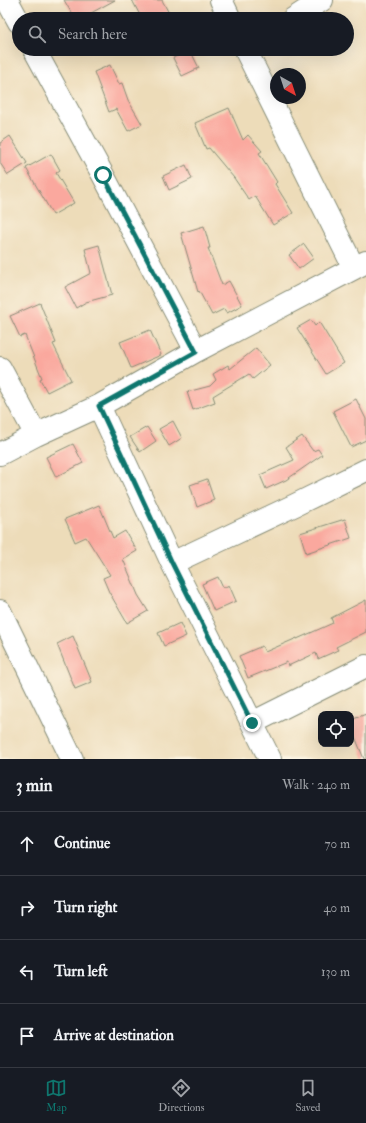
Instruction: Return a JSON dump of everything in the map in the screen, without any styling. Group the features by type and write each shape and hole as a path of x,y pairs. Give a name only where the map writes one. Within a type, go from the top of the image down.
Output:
{"street":[{"path":"7,0 14,12"},
{"path":"221,0 227,12"},
{"path":"304,12 322,0"},
{"path":"38,56 103,175 196,352"},
{"path":"0,454 36,435 99,406 196,352 360,265 249,56"},
{"path":"0,368 36,435"},
{"path":"99,406 172,563 270,759"},
{"path":"172,563 366,470"},
{"path":"0,611 72,759"},
{"path":"252,723 366,666"}],"building":[{"path":"64,0 115,0 93,12 71,12"},
{"path":"132,0 162,0 168,12 138,12"},
{"path":"177,56 193,56 199,68 182,76 173,58"},
{"path":"110,65 119,84 122,83 128,100 142,124 128,131 116,109 109,112 94,72"},
{"path":"229,108 243,140 248,135 262,151 259,153 277,182 275,184 293,213 273,225 255,196 249,200 234,178 209,148 206,149 195,123"},
{"path":"10,136 27,163 8,175 0,163 0,143"},
{"path":"51,154 60,170 56,173 74,203 53,215 26,168"},
{"path":"186,165 192,179 169,190 163,176"},
{"path":"204,226 210,248 208,248 222,285 229,281 242,305 227,313 224,309 212,315 199,291 198,292 181,233"},
{"path":"304,244 314,258 299,269 289,255"},
{"path":"99,245 112,295 86,302 76,308 65,287 91,273 85,249"},
{"path":"40,303 56,343 53,344 71,380 47,392 40,379 42,378 25,335 20,337 10,316"},
{"path":"311,320 315,326 319,322 344,363 326,374 297,328"},
{"path":"150,330 161,355 131,368 120,342"},
{"path":"256,348 270,365 253,379 249,374 213,396 215,402 193,410 187,392 210,386 216,380 213,374 228,365 230,369"},
{"path":"356,399 366,419 366,440 351,447 333,411"},
{"path":"173,421 182,438 169,446 159,429"},
{"path":"147,427 156,441 140,452 130,437"},
{"path":"302,436 313,451 318,449 322,455 286,480 266,489 260,475 294,460 286,447"},
{"path":"73,444 83,463 56,477 46,457"},
{"path":"207,479 214,500 197,507 190,485"},
{"path":"99,505 113,538 125,531 137,551 123,559 138,595 148,611 127,623 109,592 103,578 110,575 86,537 75,542 65,519"},
{"path":"345,519 351,538 306,553 300,533"},
{"path":"218,577 223,588 229,585 236,601 214,611 202,584"},
{"path":"366,600 366,632 336,647 338,650 318,659 316,653 288,666 287,662 248,678 239,656 262,646 265,652 297,639 333,623 331,618"},
{"path":"180,623 186,636 164,646 158,633"},
{"path":"73,636 92,682 75,689 57,644"},
{"path":"366,714 366,759 364,759 354,734 354,719"}],"route":[{"path":"103,175 196,352 99,406 172,563 252,723"}]}
